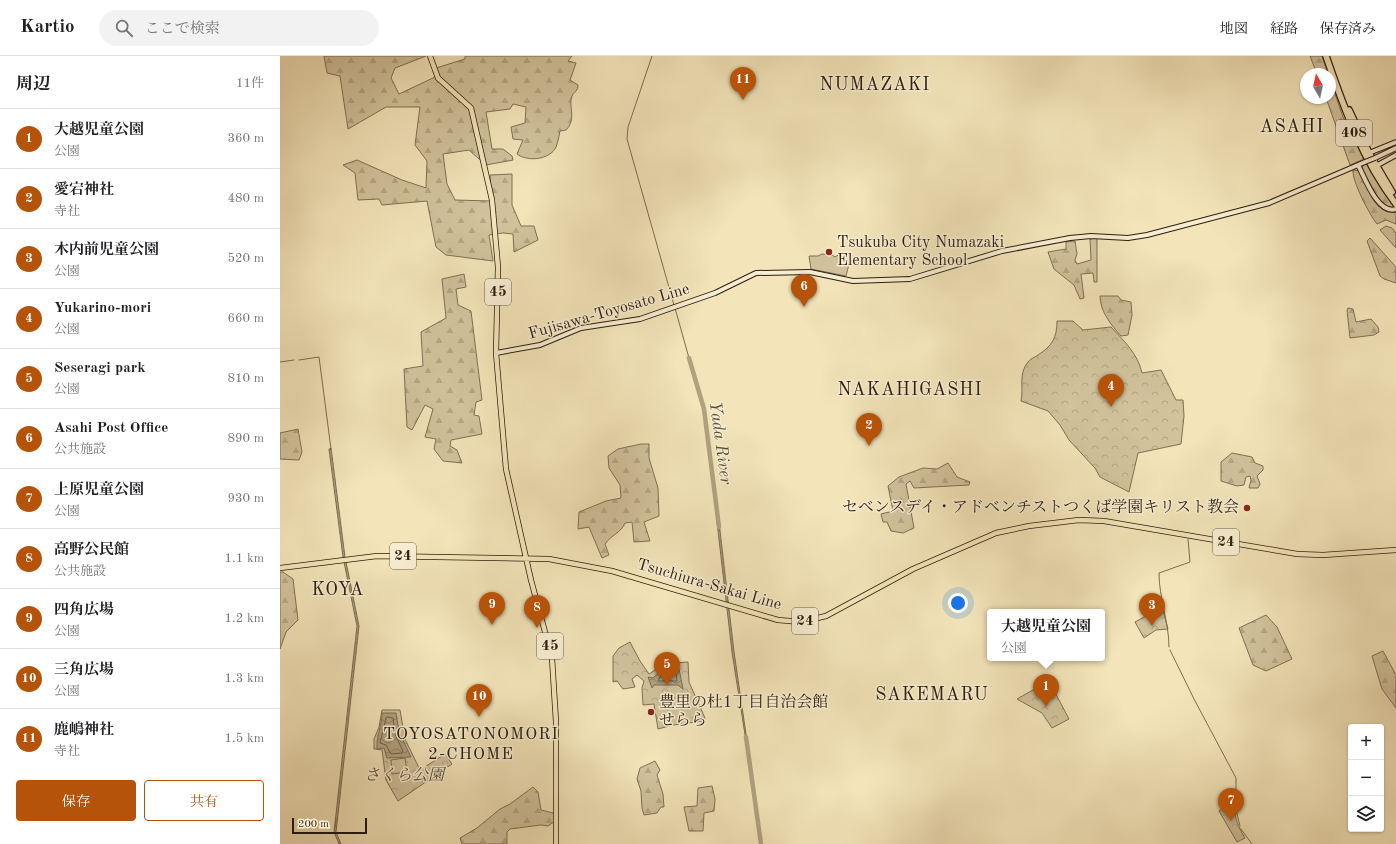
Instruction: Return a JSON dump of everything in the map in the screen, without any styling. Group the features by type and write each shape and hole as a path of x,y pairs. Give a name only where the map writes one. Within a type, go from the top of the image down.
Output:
{"highway":[{"name":"408","path":"1326,56 1348,118 1358,140 1372,168 1396,204"},
{"name":"408","path":"1330,56 1352,117 1368,153 1396,198"}],"main road":[{"name":"45","path":"430,56 438,78 471,108 490,192 498,267 496,352 506,469 526,558 552,658 556,732 556,844"},
{"path":"1368,153 1396,142"},
{"name":"Fujisawa-Toyosato Line","path":"496,352 540,345 581,328 636,320 725,289 756,273 810,272 853,281 910,279 1002,251 1070,238 1090,236 1128,238 1147,235 1269,203 1323,181 1396,148"},
{"path":"1376,166 1396,155"},
{"path":"1358,165 1380,206 1390,210 1396,209"},
{"name":"Tsuchiura-Sakai Line","path":"280,568 377,556 548,559 612,570 728,605 781,620 795,622 815,620 836,612 914,569 996,533 1014,528 1071,520 1104,521 1297,554 1323,555 1396,550"}],"green space":[{"path":"324,56 426,56 395,68 391,78 399,94 435,77 438,78 436,68 465,59 465,56 572,56 568,61 576,63 570,80 578,85 571,100 571,122 566,130 560,131 556,147 549,155 532,159 521,157 517,154 523,140 513,139 511,127 525,123 526,107 513,104 510,109 486,112 492,149 503,149 512,156 513,160 486,165 469,150 443,154 447,184 455,200 492,201 490,175 512,174 512,205 521,226 534,226 538,240 514,252 513,234 503,233 489,235 493,261 446,255 436,247 427,201 382,205 379,199 358,200 355,173 343,165 357,160 402,180 426,188 427,161 415,145 420,107 386,107 348,129 340,76 327,73"},
{"path":"1310,56 1322,56 1326,68 1315,68"},
{"path":"1336,97 1343,117 1364,159 1350,165 1328,104 1336,104"},
{"path":"1367,164 1395,207 1394,208 1382,205 1362,169 1363,165"},
{"path":"1353,170 1360,171 1369,192 1377,205 1389,212 1396,212 1396,224 1386,220 1377,224 1355,182"},
{"path":"1386,226 1392,228 1396,233 1396,248 1380,230"},
{"path":"1097,238 1097,282 1094,282 1093,273 1081,274 1084,298 1080,299 1074,285 1054,269 1048,252 1066,249 1066,242 1075,241 1077,254 1075,260 1077,264 1091,260 1090,239"},
{"path":"1370,238 1396,267 1396,283 1380,276 1367,241"},
{"path":"822,254 832,255 835,257 838,255 851,256 846,276 811,269 809,256 818,256"},
{"path":"464,274 466,287 456,289 458,305 471,311 482,400 476,402 474,415 479,416 482,434 451,440 450,446 457,450 462,463 443,461 434,449 436,439 425,437 433,409 425,405 412,430 407,427 404,369 423,366 421,332 446,318 442,279"},
{"path":"1100,296 1118,296 1121,300 1131,302 1132,315 1128,335 1121,336 1110,322 1100,302"},
{"path":"1348,308 1353,309 1356,322 1371,319 1378,327 1379,332 1374,335 1350,338"},
{"path":"1057,321 1073,321 1083,330 1111,327 1134,354 1142,373 1161,370 1176,400 1183,400 1184,416 1181,444 1138,453 1129,492 1100,477 1095,468 1069,440 1060,425 1048,411 1021,401 1023,371 1030,360 1043,352 1053,341"},
{"path":"298,429 302,452 299,460 280,459 280,433"},
{"path":"641,444 649,444 649,458 658,488 659,516 644,522 650,541 634,542 632,522 625,523 621,529 605,544 609,555 602,558 589,527 578,529 579,512 606,501 621,498 620,485 609,468 608,456 618,449"},
{"path":"1232,453 1252,457 1255,463 1263,466 1263,470 1257,476 1260,484 1258,488 1249,488 1251,480 1250,476 1246,477 1244,485 1237,486 1221,481 1221,462"},
{"path":"948,463 957,477 970,482 969,485 914,488 910,481 906,484 914,528 903,533 891,531 887,522 883,522 881,514 893,511 888,486 899,477 923,468 937,469"},
{"path":"280,572 283,572 293,579 298,620 286,632 280,649"},
{"path":"1162,607 1168,629 1156,630 1144,638 1135,622"},
{"path":"1266,615 1277,627 1292,659 1266,671 1253,665 1239,628"},
{"path":"630,642 649,674 664,664 688,662 689,682 705,718 704,721 673,725 658,729 654,704 643,705 642,688 644,681 637,675 632,679 635,687 623,689 617,681 613,682 613,656 619,648"},
{"path":"1383,651 1396,675 1396,708 1382,689 1372,656"},
{"path":"1049,681 1069,719 1052,728 1042,713 1017,699"},
{"name":"さくら公園","path":"382,710 400,710 405,739 420,770 445,754 452,764 398,801 386,780 382,750 374,749 374,739 379,727"},
{"path":"405,758 407,772 392,774 391,760"},
{"path":"655,761 660,770 657,775 663,794 664,807 661,807 657,813 644,815 641,791 637,779 640,768"},
{"path":"712,786 715,799 714,811 704,813 703,831 689,831 684,807 697,806 698,788"},
{"path":"533,787 538,792 541,810 557,814 558,819 548,826 541,825 510,829 507,832 507,844 462,844 460,838 477,828 500,809 510,804"},
{"path":"1234,803 1237,821 1245,838 1237,842 1219,811"}],"water":[{"path":"331,448 345,557 359,626 336,832 341,844 339,844 334,832 357,626 343,557 329,449"},
{"path":"717,522 719,522 734,652 747,741 732,652"},
{"path":"679,669 683,689 678,685 654,685 652,688 648,677 653,678 665,670"},
{"path":"382,713 396,713 399,732 411,757 387,758 384,748 377,749 377,740"}],"waterway":[{"name":"Yada River","path":"652,56 628,127 627,139 674,305"},
{"name":"Yada River","path":"675,308 689,358"},
{"path":"299,360 319,357 331,449"},
{"name":"Yada River","path":"689,358 704,409 719,527"},
{"path":"280,362 294,360"},
{"path":"1169,647 1169,638 1159,582 1159,573 1190,562 1188,539"},
{"path":"1170,650 1236,778 1236,810 1240,826"},
{"name":"Yada River","path":"746,737 761,844"},
{"path":"335,827 336,818"},
{"path":"1241,829 1252,844"}],"place":[{"name":"鹿嶋神社","path":"743,100"},
{"name":"Tsukuba City Numazaki Elementary School","path":"829,252"},
{"name":"Asahi Post Office","path":"804,307"},
{"name":"Yukarino-mori","path":"1111,407"},
{"name":"愛宕神社","path":"869,446"},
{"name":"セベンスデイ・アドベンチストつくば学園キリスト教会","path":"1247,508"},
{"name":"四角広場","path":"492,625"},
{"name":"木内前児童公園","path":"1152,626"},
{"name":"高野公民館","path":"537,628"},
{"name":"Seseragi park","path":"667,685"},
{"name":"大越児童公園","path":"1046,707"},
{"name":"豊里の杜1丁目自治会館 せらら","path":"651,712"},
{"name":"三角広場","path":"479,717"},
{"name":"上原児童公園","path":"1231,821"}],"district":[{"name":"NUMAZAKI","path":"875,85"},
{"name":"ASAHI","path":"1292,127"},
{"name":"NAKAHIGASHI","path":"910,390"},
{"name":"KOYA","path":"338,590"},
{"name":"SAKEMARU","path":"932,695"},
{"name":"TOYOSATONOMORI 2-CHOME","path":"471,744"}]}
